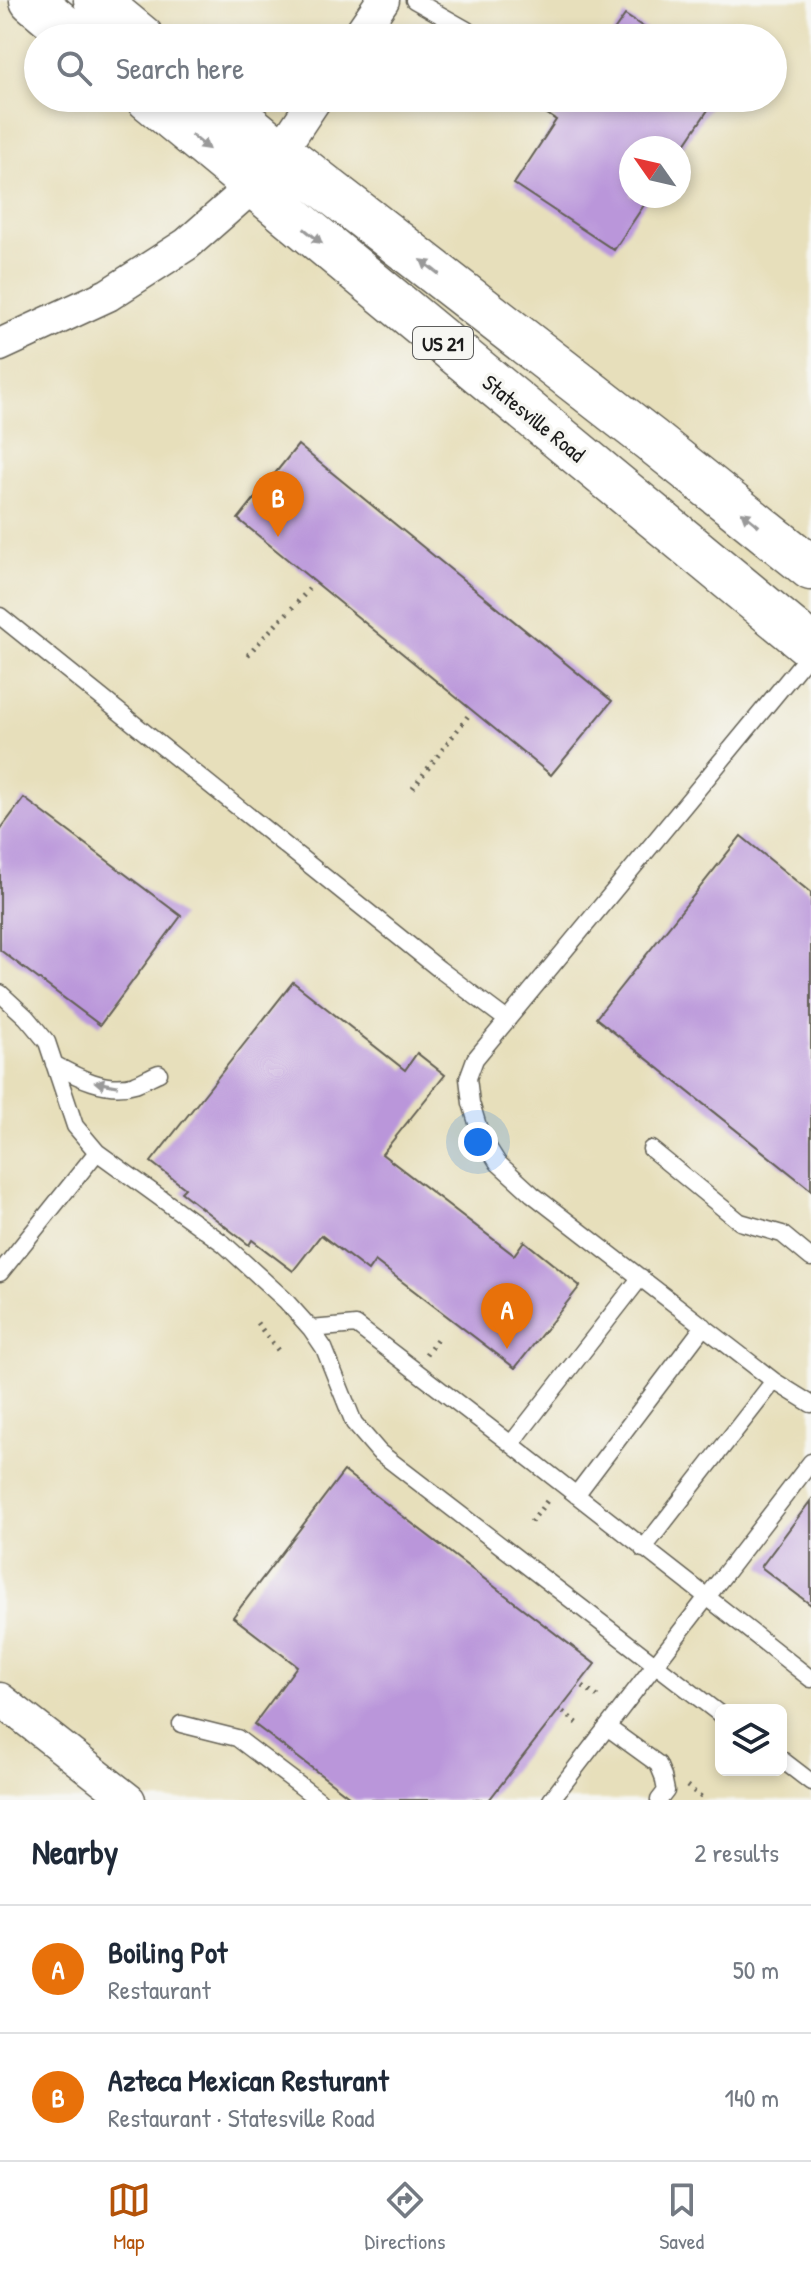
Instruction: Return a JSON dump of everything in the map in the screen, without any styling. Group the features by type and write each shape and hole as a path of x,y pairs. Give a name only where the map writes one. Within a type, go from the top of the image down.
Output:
{"main road":[{"path":"32,0 60,24"},
{"path":"96,0 125,24"},
{"name":"Statesville Road","path":"165,112 811,646"},
{"name":"US 21","path":"232,112 811,568"}],"street":[{"path":"367,24 383,0"},
{"path":"0,345 108,295 187,244 253,186 307,112"},
{"path":"0,1699 129,1800"}],"lane":[{"path":"414,0 456,24"},
{"path":"0,616 439,969 507,1020"},
{"path":"811,652 475,1059 468,1078 471,1103 481,1136 498,1163 532,1194 774,1381 811,1404"},
{"path":"0,993 47,1042 75,1126 97,1152 224,1244 285,1300 324,1348 354,1423 379,1452 715,1711"},
{"path":"54,1064 79,1078 119,1087 134,1085 159,1073"},
{"path":"651,1149 740,1222 782,1234 811,1258"},
{"path":"0,1273 97,1152"},
{"path":"511,1444 641,1277"},
{"path":"311,1329 356,1325 811,1679"},
{"path":"576,1495 704,1326"},
{"path":"643,1549 774,1381"},
{"path":"551,1800 811,1462"},
{"path":"181,1724 237,1738 319,1800"},
{"path":"607,1727 658,1764 666,1791 659,1800"},
{"path":"787,1764 811,1782"}],"path":[{"path":"248,655 309,589"},
{"path":"413,788 468,716"},
{"path":"257,1323 281,1354"}],"building":[{"path":"625,15 639,24 619,24"},
{"path":"544,112 707,112 690,136 619,136 619,208 642,208 614,250 514,184 556,120"},
{"path":"298,445 612,701 551,775 238,519"},
{"path":"24,798 181,916 100,1025 0,950 0,830"},
{"path":"741,836 811,893 811,1190 596,1018"},
{"path":"293,982 405,1070 417,1053 445,1075 382,1154 514,1255 524,1241 580,1286 515,1368 375,1261 368,1271 321,1235 293,1271 252,1240 249,1245 181,1192 185,1188 151,1162"},
{"path":"344,1471 595,1664 489,1800 354,1800 254,1724 297,1666 233,1617"},
{"path":"811,1500 811,1605 761,1567"}],"place":[{"name":"Azteca Mexican Resturant","path":"278,537"},
{"name":"Boiling Pot","path":"507,1349"}]}
